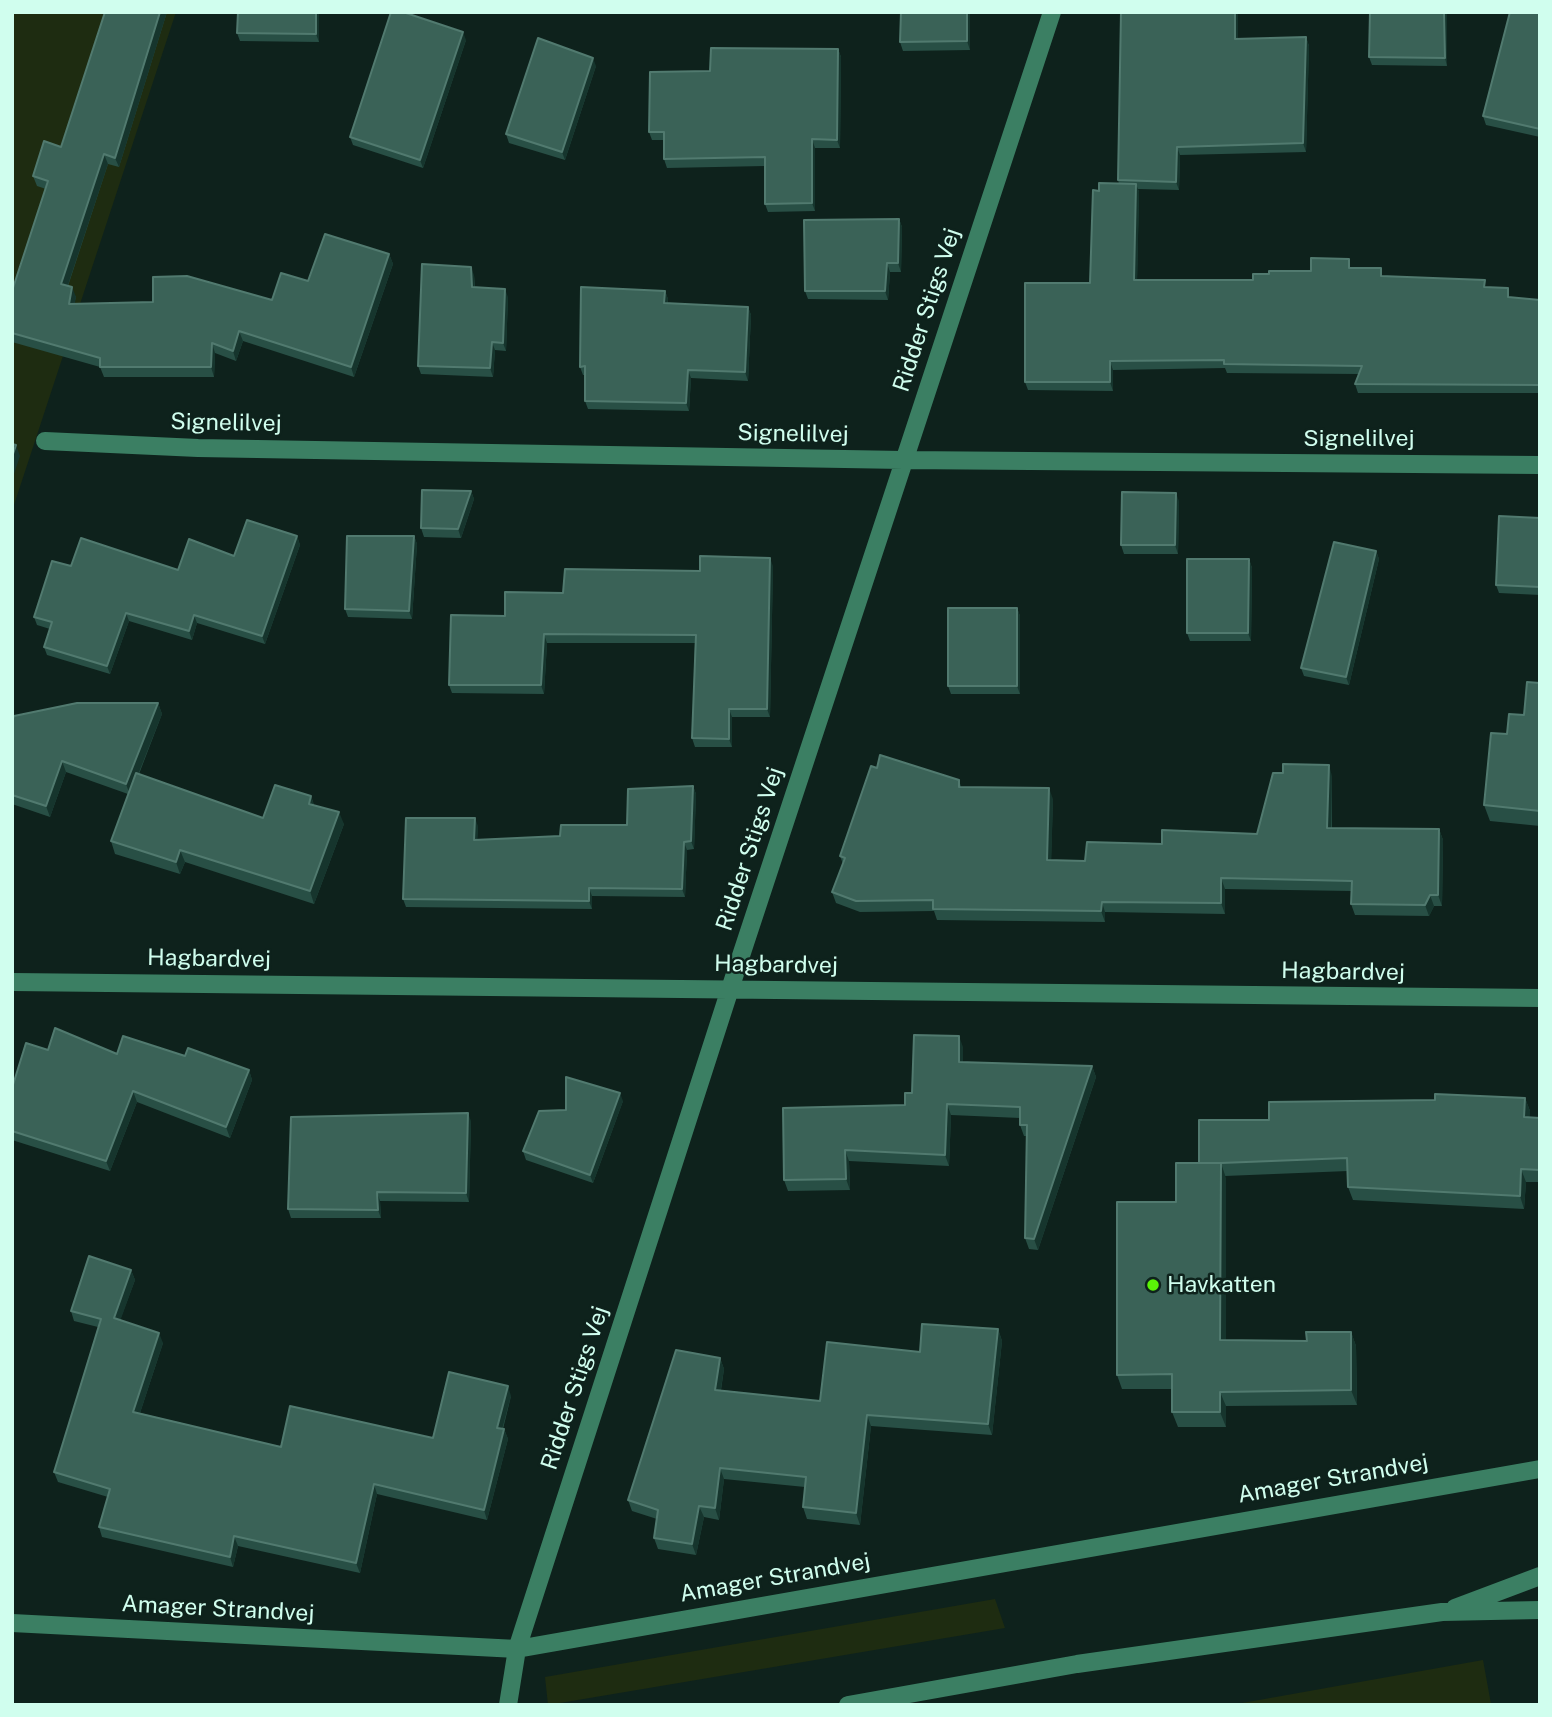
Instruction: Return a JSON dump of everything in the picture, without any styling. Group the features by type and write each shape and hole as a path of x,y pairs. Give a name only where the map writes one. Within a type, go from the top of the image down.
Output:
{"street":[{"name":"Ridder Stigs Vej","path":"508,1705 517,1648 730,989 1052,12"},
{"name":"Signelilvej","path":"45,440 198,448 903,460 1540,465"},
{"name":"Hagbardvej","path":"12,982 1540,998"},
{"name":"Amager Strandvej","path":"12,1623 517,1648 1540,1469"},
{"path":"1442,1612 1540,1576"},
{"path":"848,1705 1077,1664 1442,1612 1540,1610"}],"green space":[{"path":"12,12 176,12 12,511"},
{"path":"995,1599 1005,1628 548,1705 545,1677"},
{"path":"1483,1660 1491,1704 1487,1705 1231,1705"}],"building":[{"path":"105,12 160,12 115,158 104,154 61,284 72,287 69,304 153,302 153,277 187,276 272,300 281,273 308,281 325,234 389,254 351,367 239,331 233,351 212,343 211,367 100,367 100,358 12,333 12,291 48,181 33,176 44,141 61,147"},
{"path":"238,12 316,12 316,34 237,33"},
{"path":"391,12 403,12 463,32 420,160 350,137"},
{"path":"901,12 967,12 967,41 900,42"},
{"path":"1121,12 1235,12 1235,39 1306,37 1303,143 1177,147 1176,182 1118,180"},
{"path":"1370,12 1444,12 1445,58 1369,57"},
{"path":"1510,12 1540,12 1540,129 1483,116"},
{"path":"538,38 593,58 562,152 506,134"},
{"path":"711,48 838,49 837,140 812,139 812,203 765,204 765,157 664,159 664,132 649,132 650,72 710,71"},
{"path":"1099,183 1136,184 1134,280 1253,280 1253,274 1269,274 1269,271 1311,271 1311,258 1349,259 1349,268 1381,268 1381,276 1485,280 1484,287 1508,288 1508,297 1540,300 1540,385 1355,384 1362,366 1224,364 1224,360 1110,361 1110,382 1025,382 1025,283 1090,283 1093,190 1099,191"},
{"path":"899,219 898,263 887,263 885,291 805,291 804,220"},
{"path":"422,264 471,267 472,287 505,289 503,343 492,342 490,368 418,366"},
{"path":"581,287 665,291 664,303 748,307 745,372 688,370 686,403 585,401 585,366 580,367"},
{"path":"422,490 471,491 458,529 421,528"},
{"path":"1122,492 1176,493 1175,545 1121,545"},
{"path":"1499,516 1540,518 1540,587 1496,585"},
{"path":"247,520 297,536 262,636 194,615 189,631 126,613 107,666 44,647 52,622 34,617 52,561 71,566 81,538 178,570 189,539 234,556"},
{"path":"347,536 414,536 409,611 345,609"},
{"path":"1334,542 1376,551 1346,677 1301,668"},
{"path":"700,556 770,558 767,709 729,709 729,739 692,738 696,635 544,634 541,685 449,685 451,615 505,616 505,592 563,593 565,569 700,571"},
{"path":"1187,559 1249,559 1248,633 1187,633"},
{"path":"948,608 1017,608 1017,686 948,686"},
{"path":"1527,682 1540,683 1540,811 1484,805 1491,733 1507,734 1509,714 1524,715"},
{"path":"77,703 158,703 126,784 62,761 46,806 12,795 14,716"},
{"path":"880,755 959,780 959,787 1049,788 1047,860 1085,861 1087,842 1162,844 1162,830 1257,834 1273,773 1283,773 1283,764 1329,765 1327,828 1439,829 1438,895 1430,895 1425,905 1351,904 1352,881 1221,878 1221,903 1102,902 1101,911 933,909 933,900 856,901 832,892 845,858 840,856 871,766 877,768"},
{"path":"136,773 263,818 275,785 311,796 309,804 339,812 310,891 180,850 176,862 111,841"},
{"path":"693,786 691,841 684,842 682,889 589,888 589,901 403,899 406,818 475,818 474,840 560,836 561,825 627,825 628,789"},
{"path":"55,1028 117,1054 123,1036 185,1056 188,1048 249,1070 226,1127 133,1091 106,1161 12,1131 12,1088 26,1043 48,1050"},
{"path":"914,1035 959,1036 959,1062 1092,1066 1034,1239 1025,1238 1027,1125 1020,1125 1020,1107 947,1104 945,1155 845,1150 846,1179 784,1180 783,1108 905,1105 905,1093 912,1093"},
{"path":"566,1077 620,1093 590,1175 523,1151 539,1111 566,1110"},
{"path":"1435,1094 1525,1098 1524,1117 1540,1118 1540,1170 1521,1169 1520,1196 1348,1187 1347,1158 1199,1163 1199,1120 1269,1120 1269,1102 1435,1100"},
{"path":"468,1113 466,1193 377,1192 378,1210 288,1209 291,1117"},
{"path":"1176,1163 1221,1163 1220,1340 1307,1341 1306,1332 1351,1332 1351,1390 1220,1392 1220,1412 1172,1412 1172,1374 1117,1375 1117,1202 1176,1202"},
{"path":"89,1256 131,1270 114,1318 159,1333 133,1412 281,1447 290,1406 433,1438 449,1372 508,1386 497,1428 504,1429 484,1510 374,1484 356,1563 234,1536 230,1557 99,1527 110,1489 54,1472 101,1319 71,1311"},
{"path":"922,1324 998,1329 988,1424 867,1415 856,1513 803,1507 806,1477 720,1468 715,1508 699,1506 692,1544 654,1538 658,1510 628,1500 676,1350 720,1358 715,1390 820,1401 827,1342 920,1352"}],"place":[{"name":"Havkatten","path":"1153,1285"}]}
